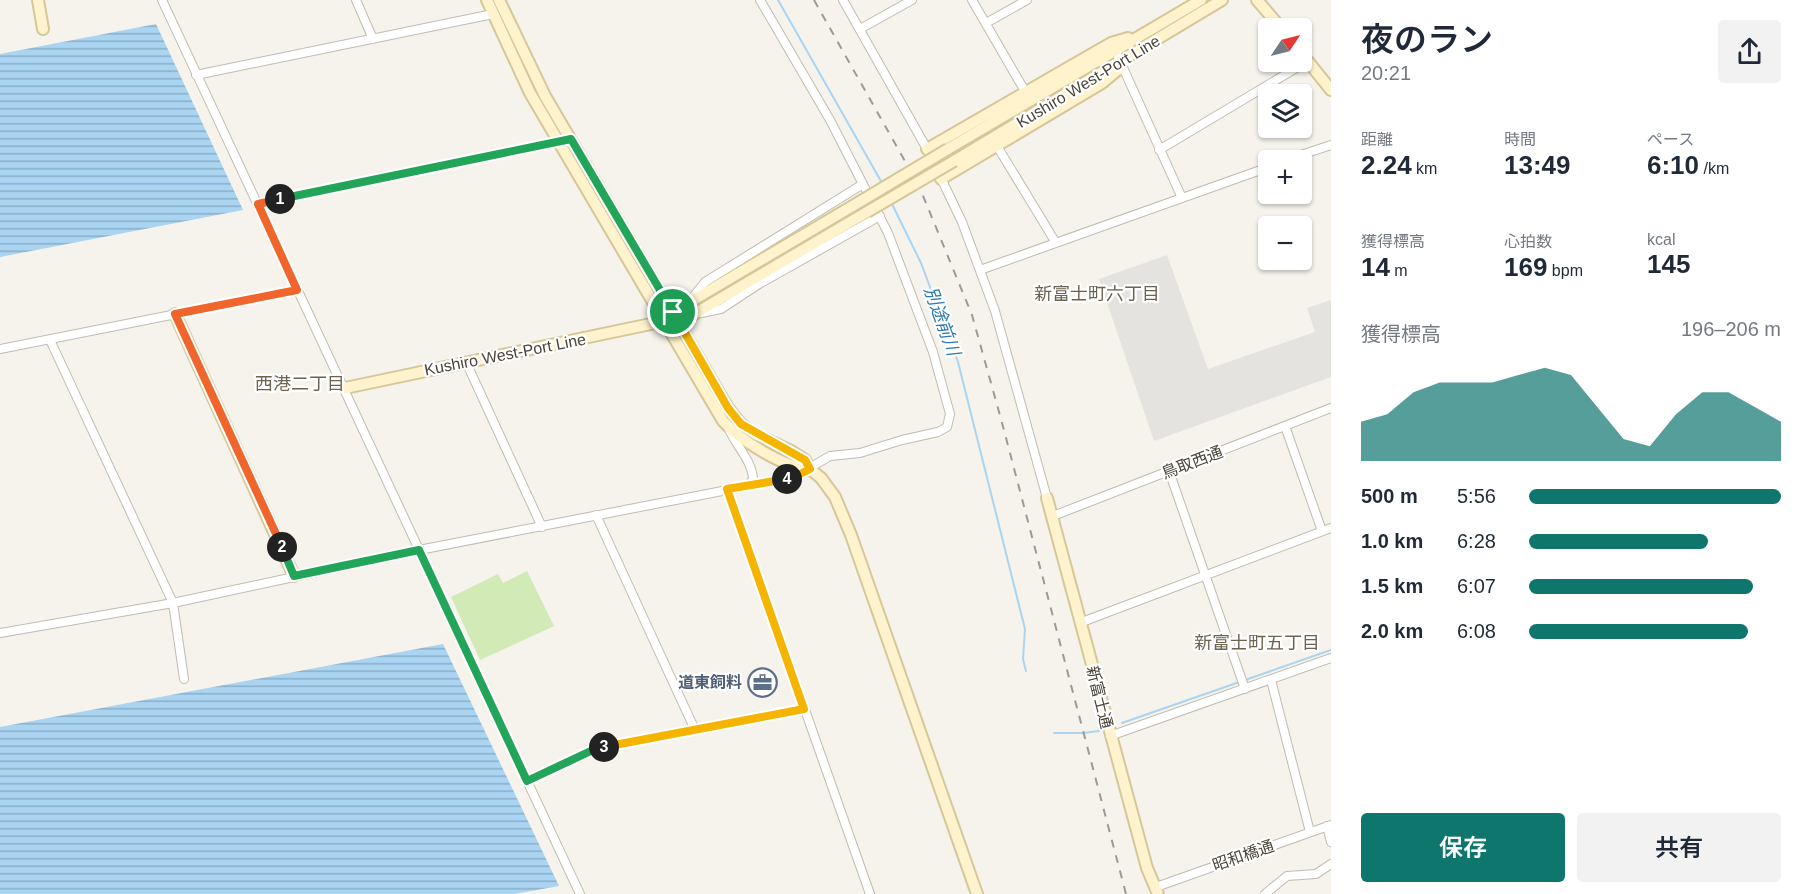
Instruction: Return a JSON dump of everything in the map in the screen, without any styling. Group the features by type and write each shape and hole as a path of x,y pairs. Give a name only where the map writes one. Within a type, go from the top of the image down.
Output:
{"street":[{"path":"38,0 43,29"},
{"path":"162,0 580,894"},
{"path":"356,0 373,39"},
{"path":"487,0 530,93 669,316 679,323 728,408 741,424 805,460 810,469 831,490 842,511 977,894"},
{"path":"499,0 545,96 669,316 708,396 728,426 752,470 753,480 748,486"},
{"path":"0,633 172,603 419,550 794,477 830,456 860,453 938,432 948,426 950,414 933,352 888,233 830,120 760,0"},
{"path":"843,0 927,149 962,222 995,310 1047,498"},
{"path":"860,29 912,0"},
{"path":"972,0 1026,93"},
{"path":"986,23 1027,0"},
{"name":"Kushiro West-Port Line","path":"679,323 690,309 861,201 1201,0"},
{"name":"Kushiro West-Port Line","path":"345,388 669,316 690,309 867,212 1122,64 1222,0"},
{"path":"1257,0 1272,18"},
{"path":"196,75 493,14"},
{"path":"927,149 1111,43 1144,34"},
{"path":"1115,50 1182,198"},
{"path":"941,179 1102,83 1122,64"},
{"path":"1312,65 1329,83"},
{"path":"1159,150 1281,72"},
{"path":"258,204 571,139"},
{"path":"1312,151 1331,145"},
{"path":"996,146 1056,243"},
{"path":"980,270 1258,171"},
{"path":"863,184 705,282 690,309 721,309 759,284 880,216"},
{"path":"0,349 297,290"},
{"path":"175,314 294,576"},
{"path":"50,340 172,603 184,679"},
{"path":"466,362 542,527"},
{"name":"鳥取西通","path":"1053,516 1331,408"},
{"path":"728,426 757,449 799,468 810,469"},
{"path":"1285,426 1322,531"},
{"path":"1169,471 1245,689"},
{"path":"727,489 870,894"},
{"name":"新富士通","path":"1047,498 1082,622 1110,736 1147,868 1157,891"},
{"path":"596,515 695,730"},
{"path":"1082,622 1331,528"},
{"path":"1110,736 1331,658"},
{"path":"1271,680 1310,832"},
{"path":"527,781 595,749 804,709"},
{"path":"1329,825 1331,842"},
{"name":"昭和橋通","path":"1157,891 1329,825"},
{"path":"1264,894 1287,876 1316,874 1331,864"}],"green space":[{"path":"527,571 554,626 480,660 451,597 498,574 503,583"}],"shaded area":[{"path":"1167,255 1208,369 1315,332 1307,308 1331,300 1331,377 1154,441 1099,279"}],"water":[{"path":"156,24 243,210 0,257 0,54"},
{"path":"443,644 559,886 514,894 0,894 0,727"}],"waterway":[{"name":"別途前川","path":"778,0 882,183"},
{"name":"別途前川","path":"891,202 921,263 958,362 1025,629 1023,659 1026,671"},
{"name":"別途前川","path":"1122,723 1331,650"},
{"name":"別途前川","path":"1054,733 1099,731"}],"railway":[{"path":"814,0 919,186 972,315 1126,894"}],"place":[{"name":"道東飼料","path":"763,682"}],"district":[{"name":"新富士町六丁目","path":"1097,294"},
{"name":"西港二丁目","path":"300,384"},
{"name":"新富士町五丁目","path":"1257,643"}],"route":[{"path":"571,139 673,312 728,408 741,424 755,434 805,460 810,469 794,477 727,489 804,709 595,749 527,781 419,550 294,576 175,314 297,290 258,204 571,139"}]}
